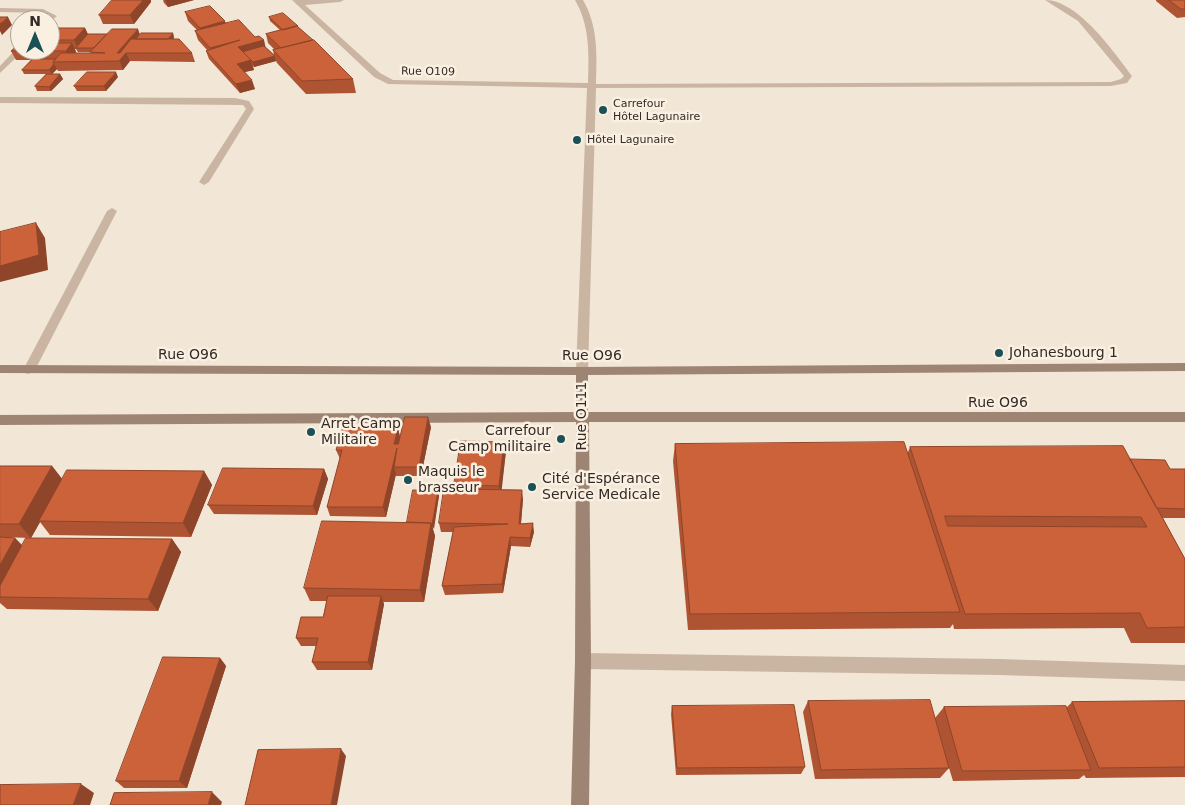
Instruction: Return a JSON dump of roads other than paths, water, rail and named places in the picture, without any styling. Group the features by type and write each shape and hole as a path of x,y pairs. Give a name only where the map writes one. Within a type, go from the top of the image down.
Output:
{"main road":[{"name":"Rue O96","path":"0,369 582,371 1185,367"},
{"name":"Rue O111","path":"580,805 583,661 582,371"},
{"name":"Rue O96","path":"0,420 581,417 1185,417"}],"street":[{"path":"298,2 340,0"},
{"name":"Rue O111","path":"579,0 585,10 593,46 582,371"},
{"name":"Rue O109","path":"298,2 377,75 391,82 591,86 1111,84 1124,81 1128,76 1081,19 1049,0"},
{"path":"0,71 10,60"},
{"path":"0,100 235,101 246,103 250,109 204,182"},
{"path":"29,370 112,210"},
{"path":"583,661 999,667 1185,673"}],"place":[{"name":"Carrefour Hôtel Lagunaire","path":"603,110"},
{"name":"Hôtel Lagunaire","path":"577,140"},
{"name":"Johanesbourg 1","path":"999,353"},
{"name":"Arret Camp Militaire","path":"311,432"},
{"name":"Carrefour Camp militaire","path":"561,439"},
{"name":"Maquis le brasseur","path":"408,480"},
{"name":"Cité d'Espérance Service Medicale","path":"532,487"}]}
